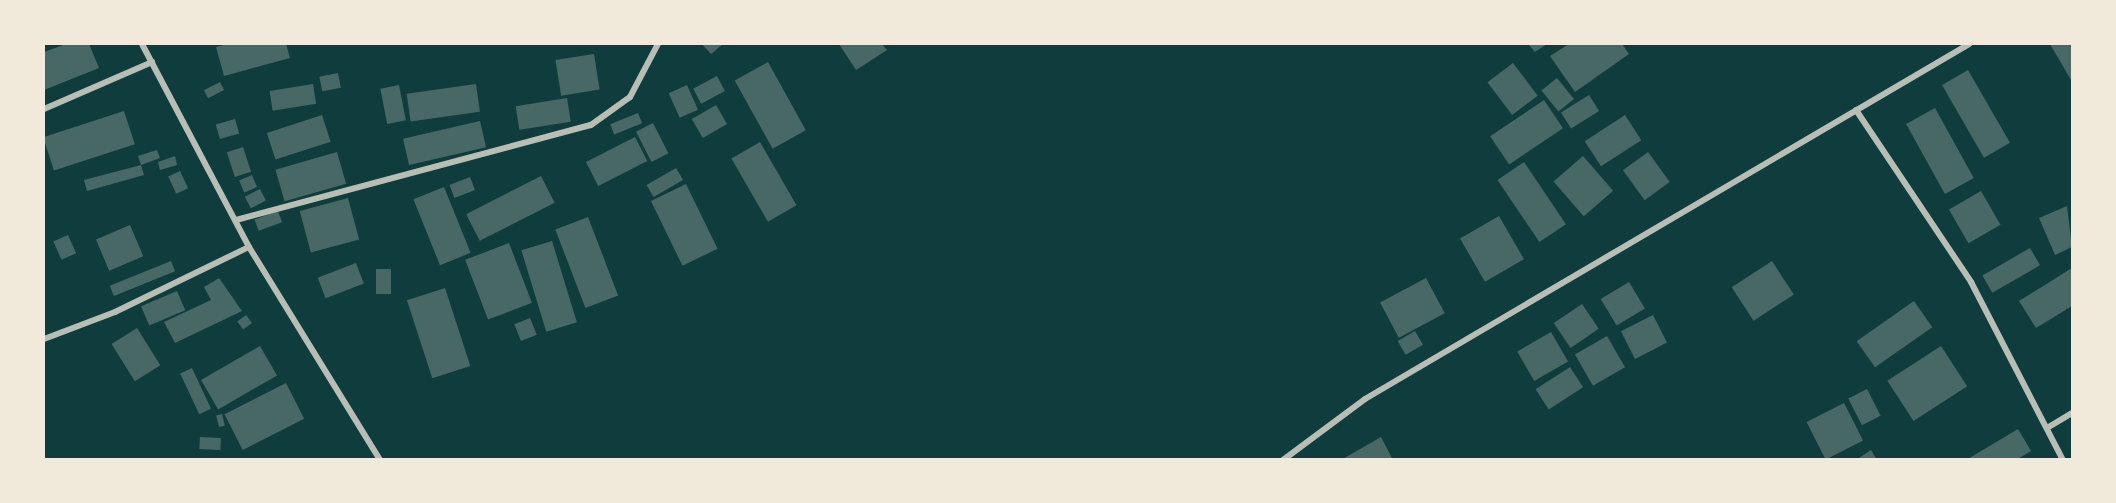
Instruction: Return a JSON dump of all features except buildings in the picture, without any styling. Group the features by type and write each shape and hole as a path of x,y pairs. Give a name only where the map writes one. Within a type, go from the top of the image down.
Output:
{"street":[{"path":"142,44 249,247 380,459"},
{"path":"236,220 591,125 630,97 658,44"},
{"path":"1283,459 1365,399 1780,159 1856,110 1969,44"},
{"path":"44,109 152,62"},
{"path":"1856,110 1971,282 2063,459"},
{"path":"44,339 115,312 249,247"},
{"path":"2047,428 2073,413"}]}
